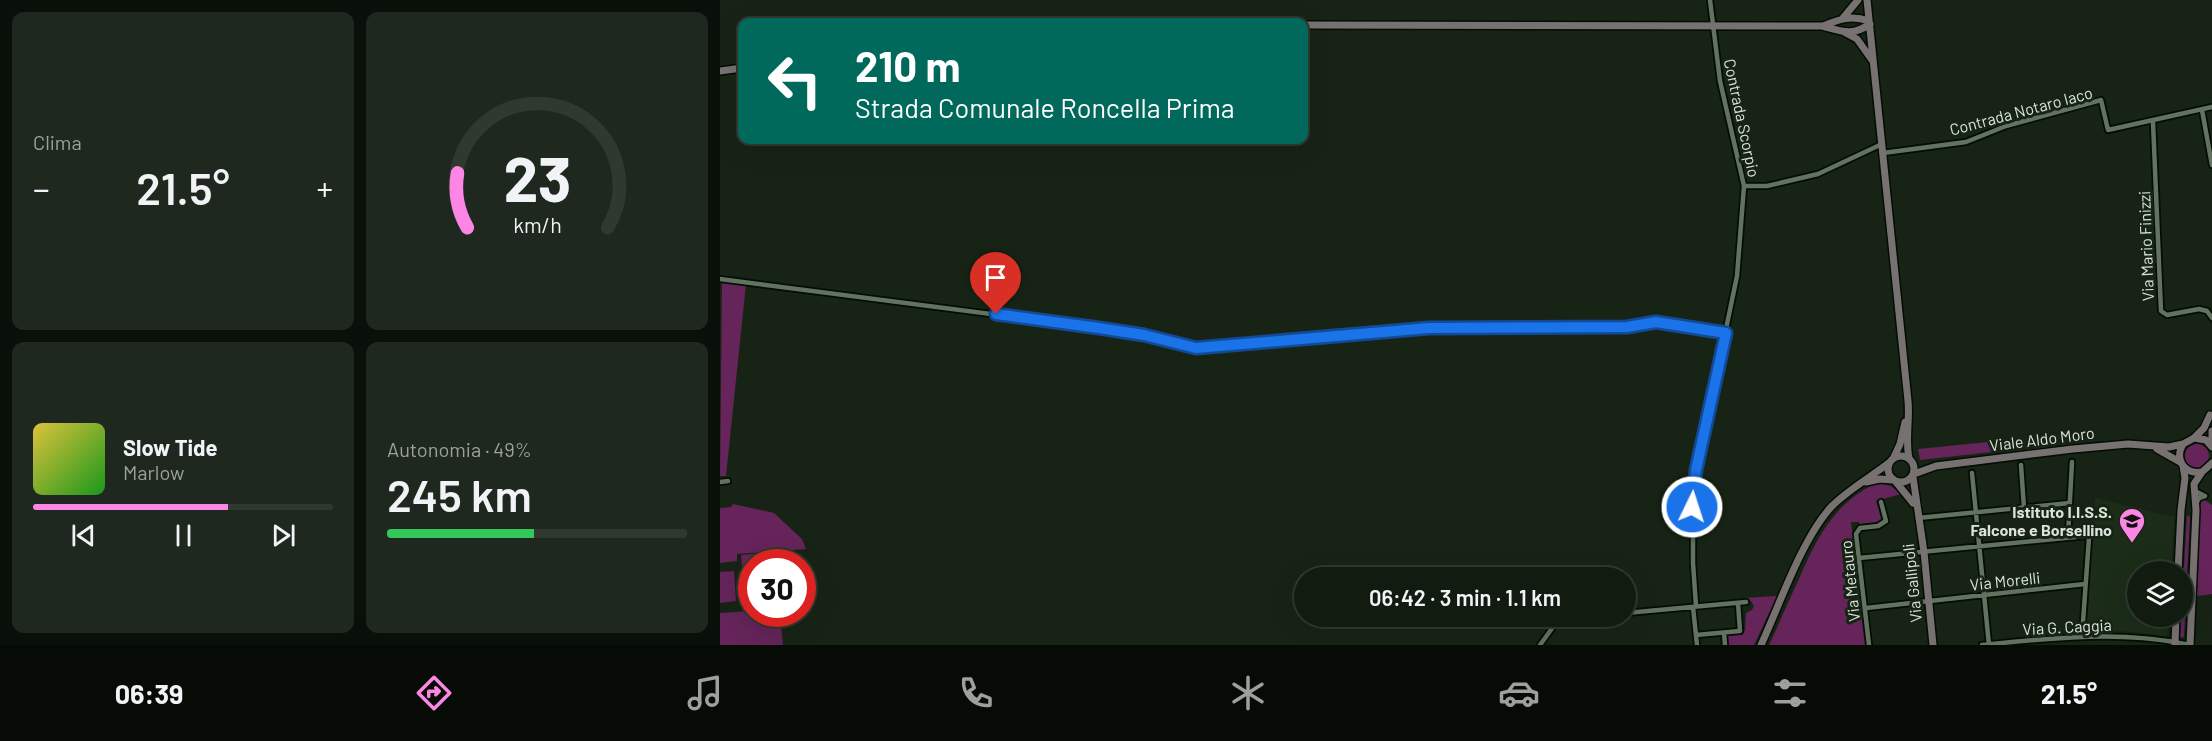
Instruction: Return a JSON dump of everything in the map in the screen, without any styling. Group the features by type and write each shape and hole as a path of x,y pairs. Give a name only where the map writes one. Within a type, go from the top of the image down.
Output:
{"main road":[{"path":"1843,18 1858,0"},
{"path":"1867,0 1910,417 1907,439 1915,468 1913,475"},
{"path":"1822,26 1856,16 1869,22"},
{"path":"1308,25 1822,26 1858,32 1869,22"},
{"path":"1842,31 1857,39 1874,62"},
{"path":"720,71 738,69"},
{"path":"1895,481 1888,470 1900,444 1908,401"},
{"path":"2194,438 2204,428 2210,416"},
{"path":"2212,431 2212,443"},
{"path":"2194,438 2206,440 2212,447"},
{"name":"Viale Aldo Moro","path":"1853,488 1873,479 1907,482 1913,475 1936,466 2102,445 2169,447 2183,444 2194,438"},
{"path":"2179,561 2185,478 2180,449 2183,444"},
{"name":"Viale Aldo Moro","path":"2152,447 2170,454 2191,472 2202,472"},
{"name":"Viale Aldo Moro","path":"1761,645 1813,533 1827,512 1853,488 1901,456 1936,466"},
{"path":"2190,645 2196,510 2194,489 2196,479 2211,466"},
{"name":"Via Gallipoli","path":"1913,475 1924,552 1933,645"},
{"name":"Via Gallipoli","path":"1895,481 1911,498 1918,518"},
{"path":"2181,510 2196,510"},
{"path":"2175,643 2176,627"}],"street":[{"name":"Contrada Scorpio","path":"1697,645 1693,563 1693,488 1740,256 1744,186 1720,81 1710,0"},
{"name":"Contrada Notaro Iaco","path":"1883,153 1966,142 2006,126 2101,100 2108,130 2153,122 2212,107"},
{"path":"2202,110 2212,165"},
{"name":"Via Mario Finizzi","path":"2153,122 2161,311 2167,315 2199,309 2206,311 2212,318"},
{"path":"1744,186 1767,186 1818,174 1882,144"},
{"path":"720,279 1099,328 1144,335 1189,348 1429,328 1627,327 1656,322 1726,333"},
{"path":"2068,536 2072,462"},
{"path":"2020,465 2024,508"},
{"path":"1972,473 1989,645"},
{"path":"720,482 728,481"},
{"path":"2194,489 2212,501"},
{"path":"2196,510 2198,499 2205,496"},
{"name":"Via Metauro","path":"1869,645 1857,531 1860,528 1878,526 1886,521 1881,502"},
{"path":"1918,518 2070,503"},
{"path":"1859,558 2086,536 2089,538 2082,636"},
{"name":"Via Morelli","path":"1866,608 2085,584"},
{"path":"1636,613 1746,602"},
{"path":"1696,635 1740,631 1738,603"},
{"path":"1540,645 1553,627"},
{"path":"1724,633 1725,645"},
{"name":"Via G. Caggia","path":"1982,645 2107,636 2190,645"},
{"path":"2058,639 2059,645"}],"shaded area":[{"path":"722,281 746,284 726,476 720,476"},
{"path":"2018,439 2019,449 1920,460 1918,449"},
{"path":"2197,444 2206,447 2209,456 2206,465 2197,468 2188,465 2185,456 2188,447"},
{"path":"1874,485 1891,486 1901,494 1876,501 1881,517 1880,522 1860,525 1859,522 1851,522 1866,645 1769,645 1823,531 1850,500"},
{"name":"Istituto I.I.S.S. Falcone e Borsellino","path":"2095,498 2174,517 2172,561 2127,561 2127,627 2167,627 2167,636 2124,631 2086,632"},
{"path":"2203,499 2212,505 2212,594 2196,596 2200,502"},
{"path":"733,504 774,513 802,539 806,549 738,549 737,561 720,563 720,508 731,507"},
{"path":"2187,515 2190,517 2188,561 2184,561"},
{"path":"734,571 736,601 720,603 720,572"},
{"path":"1777,596 1754,645 1726,645 1725,634 1745,631 1746,613 1754,606 1751,601 1744,598"},
{"path":"738,612 738,627 781,627 783,645 720,645 720,613"},
{"path":"2181,627 2184,627 2184,636 2182,638"}],"place":[{"name":"Istituto I.I.S.S. Falcone e Borsellino","path":"2132,544"}],"route":[{"path":"996,314 1144,335 1189,348 1429,328 1451,330 1541,326 1558,328 1627,327 1656,322 1726,333 1696,470 1692,507"}]}
